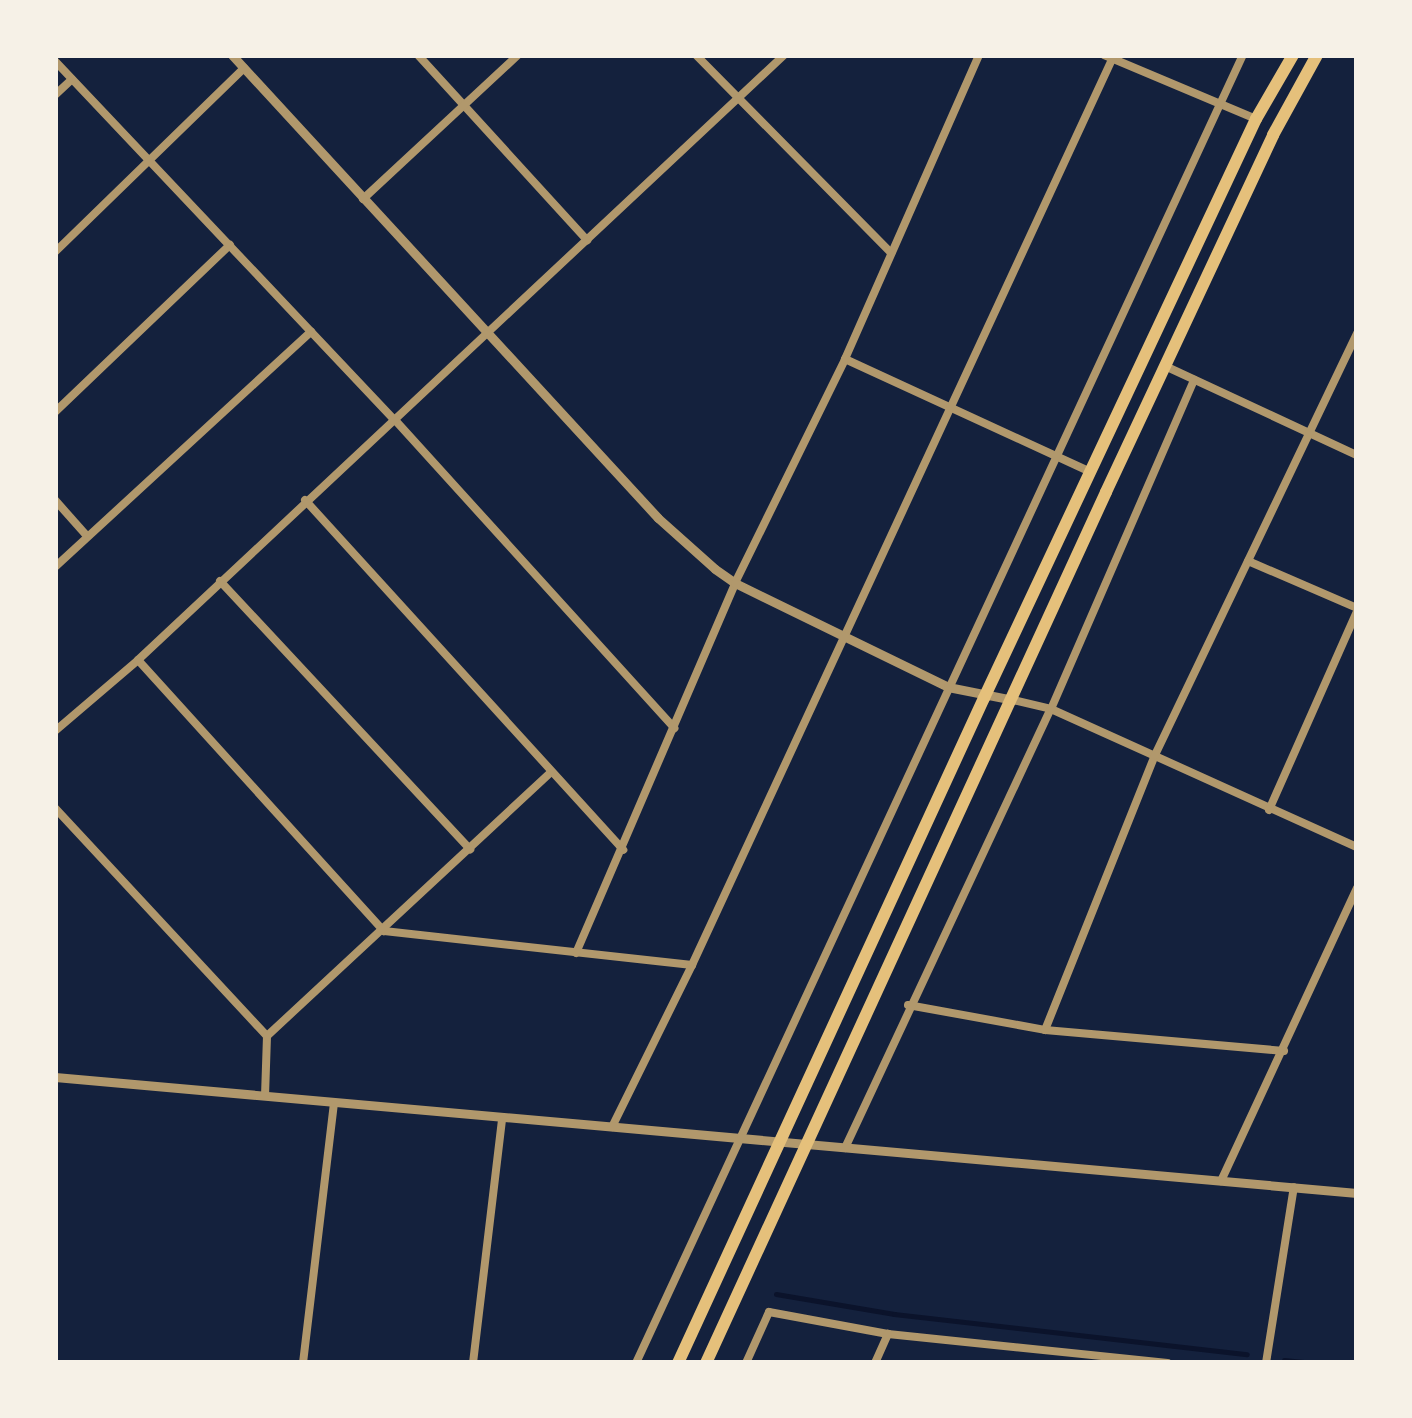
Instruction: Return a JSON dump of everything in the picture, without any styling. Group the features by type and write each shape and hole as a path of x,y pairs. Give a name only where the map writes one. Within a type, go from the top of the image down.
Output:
{"highway":[{"path":"678,1363 1256,119 1293,55"},
{"path":"706,1363 1165,366 1274,135 1317,55"}],"street":[{"path":"232,55 658,518 735,583 948,687 984,698 1051,709 1357,847"},
{"path":"418,55 587,240"},
{"path":"363,199 518,55"},
{"path":"696,55 891,254"},
{"path":"55,732 138,660 304,500 488,335 784,55"},
{"path":"576,953 735,583 845,359 979,55"},
{"path":"636,1363 1243,55"},
{"path":"612,1128 692,965 1110,56 1256,119"},
{"path":"55,61 153,160 395,420 674,728"},
{"path":"55,252 244,68"},
{"path":"55,95 72,80"},
{"path":"55,412 230,245"},
{"path":"55,567 311,332"},
{"path":"1045,1030 1155,755 1357,333"},
{"path":"845,359 1091,472"},
{"path":"1165,366 1357,455"},
{"path":"844,1148 908,1005 1051,709 1194,380"},
{"path":"55,500 87,536"},
{"path":"304,500 623,850"},
{"path":"1248,561 1357,610 1268,810"},
{"path":"220,581 470,849"},
{"path":"138,660 384,930 692,965"},
{"path":"267,1036 551,772"},
{"path":"55,808 267,1036 265,1096"},
{"path":"1221,1181 1357,888"},
{"path":"908,1005 1045,1030 1284,1051"},
{"path":"55,1078 1357,1193"},
{"path":"303,1363 334,1102"},
{"path":"473,1363 502,1118"},
{"path":"1266,1363 1294,1187"},
{"path":"746,1363 769,1312 888,1334 1168,1363"},
{"path":"875,1363 888,1334"}],"waterway":[{"path":"776,1294 894,1314 1247,1354"},
{"path":"1284,1360 1311,1363"}]}
